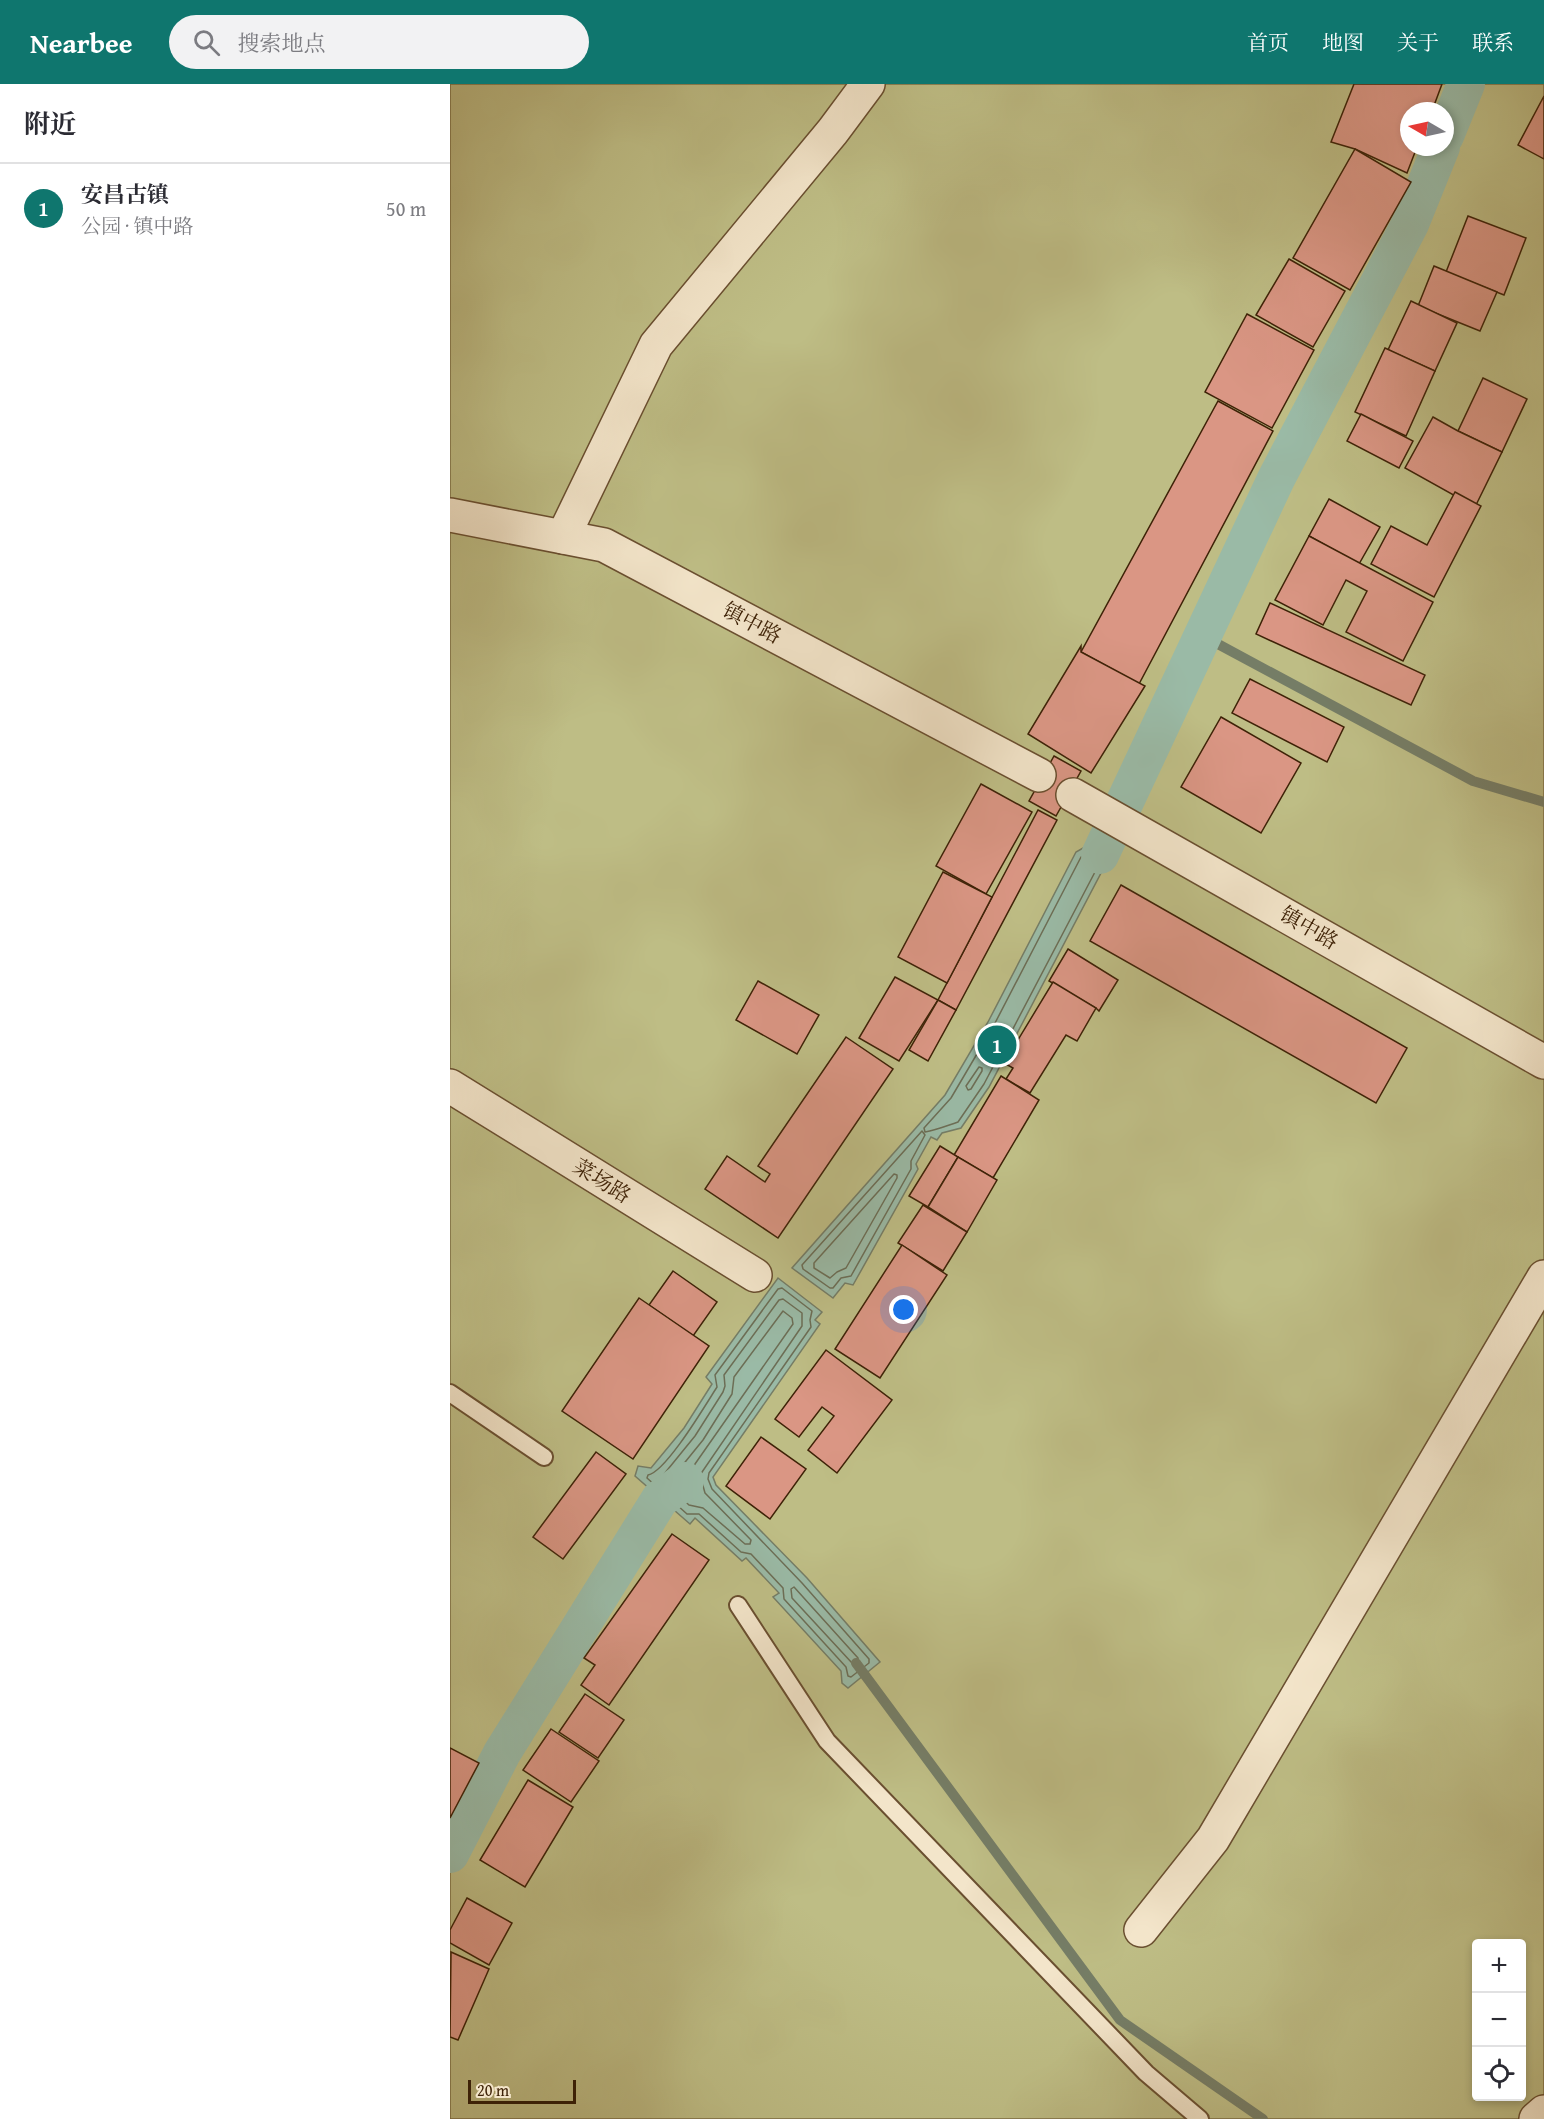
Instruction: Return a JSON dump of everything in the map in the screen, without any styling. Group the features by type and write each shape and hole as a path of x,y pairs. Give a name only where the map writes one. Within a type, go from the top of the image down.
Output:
{"street":[{"path":"562,537 656,345 833,131 868,84"},
{"name":"镇中路","path":"450,515 604,545 1039,775"},
{"name":"镇中路","path":"1073,795 1544,1062"},
{"name":"菜场路","path":"450,1086 755,1275"},
{"path":"1141,1930 1212,1839 1544,1277"},
{"path":"1536,2119 1544,2112"}],"lane":[{"path":"450,1393 544,1457"},
{"path":"738,1605 827,1741 1146,2073 1200,2119"}],"shaded area":[{"path":"450,84 1544,84 1544,2112 1536,2119 450,2119"}],"water":[{"path":"1083,848 1094,848 1100,855 1101,873 989,1087 961,1128 942,1133 937,1140 931,1137 916,1164 918,1169 853,1285 845,1283 833,1298 792,1268 945,1095 988,1022 1076,852"},
{"path":"778,1278 822,1312 815,1320 820,1324 713,1477 716,1485 807,1578 880,1662 848,1688 842,1683 841,1671 773,1597 779,1593 746,1558 742,1561 695,1518 690,1524 635,1476 638,1466 651,1468 684,1428 712,1384 706,1377"}],"building":[{"path":"1354,84 1442,84 1435,102 1400,102 1400,156 1414,156 1407,173 1355,149 1331,142"},
{"path":"1544,96 1544,159 1518,145"},
{"path":"1355,149 1411,182 1350,290 1293,258"},
{"path":"1468,216 1526,238 1504,295 1446,272"},
{"path":"1289,259 1345,291 1313,347 1256,315"},
{"path":"1434,266 1497,292 1480,331 1418,306"},
{"path":"1411,301 1457,323 1435,371 1388,350"},
{"path":"1247,314 1314,350 1272,428 1205,392"},
{"path":"1385,348 1435,371 1406,436 1355,412"},
{"path":"1483,378 1527,399 1502,452 1458,431"},
{"path":"1218,401 1273,431 1139,684 1081,652"},
{"path":"1361,414 1413,441 1399,468 1347,441"},
{"path":"1433,417 1502,452 1475,507 1405,468"},
{"path":"1455,492 1481,506 1434,597 1371,564 1391,526 1427,545"},
{"path":"1329,499 1380,527 1359,564 1309,536"},
{"path":"1309,536 1433,602 1403,661 1346,632 1367,591 1346,580 1323,625 1275,600"},
{"path":"1270,603 1425,675 1411,705 1256,634"},
{"path":"1081,646 1081,652 1145,686 1091,773 1028,734"},
{"path":"1250,679 1344,727 1327,762 1232,713"},
{"path":"1221,717 1301,763 1261,833 1181,787"},
{"path":"1054,756 1081,771 1056,816 1029,801"},
{"path":"981,784 1032,812 986,894 936,866"},
{"path":"1038,810 1057,820 956,1010 938,1000"},
{"path":"943,872 992,897 947,983 898,957"},
{"path":"1121,885 1407,1048 1376,1103 1090,941"},
{"path":"1068,949 1118,980 1099,1011 1049,981"},
{"path":"895,977 938,1000 899,1061 859,1038"},
{"path":"758,981 819,1015 797,1054 736,1020"},
{"path":"1053,982 1096,1008 1077,1041 1066,1035 1030,1093 1006,1079 1013,1068 1004,1063"},
{"path":"938,1000 956,1010 928,1061 909,1050"},
{"path":"846,1037 893,1069 778,1238 705,1189 727,1156 765,1182 770,1174 758,1166"},
{"path":"1001,1076 1039,1100 993,1178 954,1155"},
{"path":"940,1146 958,1157 928,1207 909,1196"},
{"path":"958,1157 997,1180 967,1232 928,1207"},
{"path":"923,1205 967,1232 943,1271 898,1243"},
{"path":"902,1245 947,1275 880,1378 835,1349"},
{"path":"673,1271 717,1302 693,1336 649,1305"},
{"path":"639,1298 709,1346 633,1459 562,1411"},
{"path":"826,1350 892,1400 837,1473 808,1450 834,1416 822,1407 799,1437 775,1419"},
{"path":"761,1437 806,1469 770,1519 726,1486"},
{"path":"596,1452 626,1474 563,1559 533,1537"},
{"path":"672,1534 709,1560 609,1705 581,1685 595,1665 584,1658"},
{"path":"585,1694 624,1720 598,1758 559,1732"},
{"path":"551,1729 599,1761 571,1802 523,1770"},
{"path":"450,1748 479,1763 450,1818"},
{"path":"528,1780 573,1807 525,1887 480,1860"},
{"path":"467,1898 512,1923 489,1965 450,1943 450,1930"},
{"path":"451,1952 489,1969 458,2040 450,2037"}],"waterway":[{"path":"1454,114 1466,84"},
{"path":"1100,855 1276,479 1410,224 1437,156"},
{"path":"1203,636 1473,781 1544,802"},
{"path":"450,1854 502,1753 660,1499 685,1481"},
{"path":"856,1663 1120,2020 1263,2119"}],"place":[{"name":"安昌古镇","path":"997,1045"}]}
